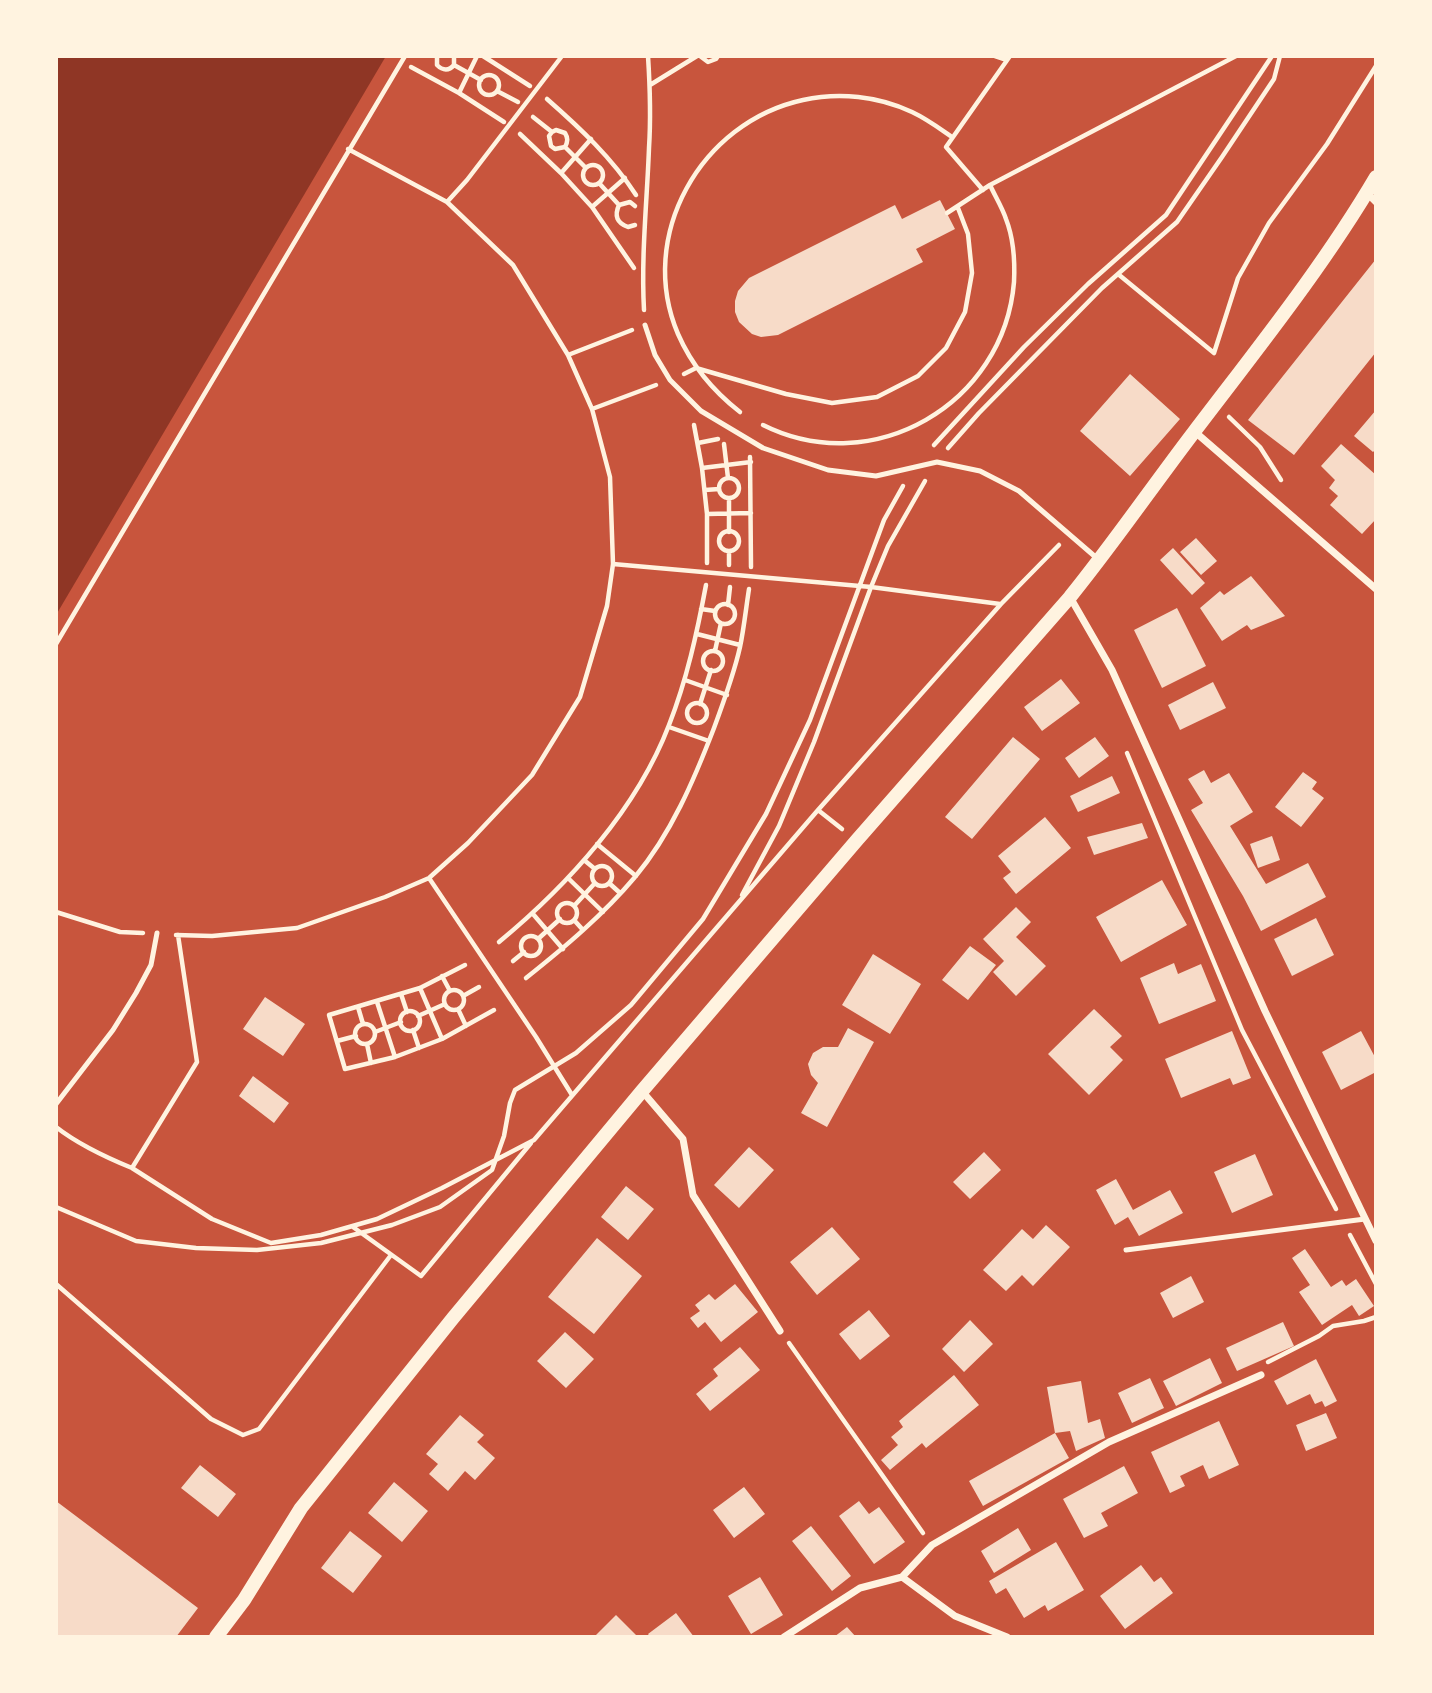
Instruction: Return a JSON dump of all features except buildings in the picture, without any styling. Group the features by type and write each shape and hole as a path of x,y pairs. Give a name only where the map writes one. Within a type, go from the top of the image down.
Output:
{"main road":[{"path":"216,1637 244,1600 301,1508 453,1318 642,1091 1100,561 1194,431 1371,197 1376,177"}],"street":[{"path":"1194,431 1376,589"},
{"path":"1070,597 1112,670 1265,1011 1376,1241"},
{"path":"642,1091 683,1139 692,1195 780,1331"},
{"path":"784,1637 860,1588 902,1577 932,1545 1109,1442 1261,1375"},
{"path":"902,1577 956,1616 1007,1637"}],"lane":[{"path":"645,325 655,355 670,380 701,411 763,448 828,470 876,476 936,462 980,471 1019,491 1100,561"},
{"path":"56,1104 113,1030 136,993 151,965 157,933"},
{"path":"1126,1250 1364,1219"}],"path":[{"path":"56,644 405,56"},
{"path":"437,56 437,65 441,69"},
{"path":"454,56 454,65"},
{"path":"459,93 477,56"},
{"path":"483,56 530,86"},
{"path":"447,202 562,56"},
{"path":"645,325 642,276 649,146 648,56"},
{"path":"649,85 698,56 708,62 718,56"},
{"path":"983,190 946,147 1009,58 995,56"},
{"path":"947,213 990,185 1236,56"},
{"path":"56,1207 136,1241 196,1248 257,1250 321,1243 392,1225 440,1207 492,1170 504,1136 515,1090 576,1052 631,1005 703,919 766,814 810,720 884,520 904,483 943,434 1024,347 1088,284 1166,215 1272,56"},
{"path":"441,69 454,65"},
{"path":"454,65 481,80"},
{"path":"1118,274 1214,353 1238,278 1269,223 1327,144 1376,66"},
{"path":"411,67 459,93 503,122"},
{"path":"494,77 500,67"},
{"path":"435,80 441,69"},
{"path":"489,75 494,77 499,86 497,91 488,95 484,93 480,90 481,80 489,75"},
{"path":"497,91 518,102"},
{"path":"748,417 716,392 696,368 677,332 667,289 668,240 674,216 689,183 710,153 747,122 769,111 816,97 864,98 888,103 911,111 952,137"},
{"path":"547,99 591,139 636,195"},
{"path":"533,117 552,132"},
{"path":"565,132 574,123"},
{"path":"552,132 565,132 568,142 565,147 555,149 551,146 549,136 552,132"},
{"path":"520,134 593,207 634,268"},
{"path":"561,173 591,139"},
{"path":"542,155 551,146"},
{"path":"565,147 586,168"},
{"path":"56,912 120,932 212,936 297,928 385,897 429,878 468,843 532,775 580,697 607,606 613,564 610,477 592,409 568,355 513,265 447,202 348,149"},
{"path":"600,169 610,160"},
{"path":"585,182 595,185 599,183 603,173 596,166 586,168"},
{"path":"585,182 586,168"},
{"path":"593,207 625,178"},
{"path":"577,190 585,182"},
{"path":"599,183 619,205"},
{"path":"757,422 794,437 825,443 855,443 886,437 915,427 941,411 964,391 984,368 999,341 1009,312 1014,281 1013,251 1007,221 990,185"},
{"path":"635,206 630,202 619,205 616,211 621,224 628,227 635,225"},
{"path":"696,368 786,394 832,403 877,397 918,376 946,348 965,312 972,273 968,234 958,208"},
{"path":"568,355 671,313"},
{"path":"592,409 670,380"},
{"path":"1216,404 1260,447"},
{"path":"694,424 705,490 707,563"},
{"path":"698,443 724,438 728,478"},
{"path":"750,453 751,567"},
{"path":"702,468 751,462"},
{"path":"719,489 723,480 728,478 737,482 738,492 729,498"},
{"path":"738,487 751,487"},
{"path":"705,490 719,489"},
{"path":"719,489 724,497 729,498"},
{"path":"729,498 729,531"},
{"path":"707,514 751,513"},
{"path":"729,531 738,536 739,541 734,550 729,551 724,550 720,541 724,533 729,531"},
{"path":"352,1226 421,1276 572,1095 818,810 1001,604 1069,534"},
{"path":"707,541 720,541"},
{"path":"739,541 751,541"},
{"path":"729,551 729,565"},
{"path":"613,564 859,586 1001,604"},
{"path":"499,942 533,914 584,860 624,809 647,772 668,727 685,680 706,585"},
{"path":"728,605 730,587"},
{"path":"526,978 603,912 636,876 669,828 691,786 727,695 740,645 749,589"},
{"path":"728,605 732,607 734,617 726,624 721,623 715,616 715,611 718,607 728,605"},
{"path":"701,609 715,611"},
{"path":"734,617 744,618"},
{"path":"715,652 721,623"},
{"path":"697,634 740,645"},
{"path":"710,652 720,653 723,663 716,671 711,670 706,668 704,659 710,652"},
{"path":"692,656 704,659"},
{"path":"723,663 735,666"},
{"path":"701,704 711,670"},
{"path":"685,680 727,695"},
{"path":"694,723 688,710 695,704 701,704"},
{"path":"694,723 704,721 707,717 701,704"},
{"path":"676,706 688,710"},
{"path":"707,717 717,720"},
{"path":"689,735 694,723"},
{"path":"668,727 709,741"},
{"path":"1126,751 1242,1030 1376,1284"},
{"path":"818,810 857,840"},
{"path":"597,844 636,876"},
{"path":"584,860 595,869"},
{"path":"609,869 617,860"},
{"path":"595,869 609,869 612,874 612,879 605,886 595,883"},
{"path":"595,869 595,883"},
{"path":"429,878 572,1095"},
{"path":"568,878 603,912"},
{"path":"574,906 595,883"},
{"path":"609,883 620,893"},
{"path":"570,903 574,906 577,911 574,920 569,923 560,919 558,910 561,905 570,903"},
{"path":"533,914 563,949"},
{"path":"538,939 560,919"},
{"path":"574,920 583,930"},
{"path":"132,1168 197,1062 177,935"},
{"path":"524,939 538,939 541,944 538,953 533,956 524,952 521,948 524,939"},
{"path":"513,961 524,952"},
{"path":"465,965 420,988 329,1016 345,1069 395,1057 442,1039 494,1010"},
{"path":"442,976 450,991"},
{"path":"463,996 479,987"},
{"path":"420,988 442,1039"},
{"path":"450,991 460,992 463,996 464,1001 458,1009 447,1008 444,1004 446,994 450,991"},
{"path":"401,994 407,1012"},
{"path":"377,1002 395,1057"},
{"path":"418,1016 444,1004"},
{"path":"358,1007 363,1024"},
{"path":"458,1009 466,1026"},
{"path":"407,1012 415,1012 420,1020 413,1030 402,1027 402,1017 407,1012"},
{"path":"375,1032 401,1022"},
{"path":"363,1024 373,1027 375,1032 375,1037 367,1044"},
{"path":"363,1024 356,1031 356,1036 367,1044"},
{"path":"413,1030 419,1048"},
{"path":"337,1041 356,1036"},
{"path":"367,1044 371,1063"},
{"path":"56,1127 101,1154 132,1168 212,1219 271,1244 321,1235 377,1219 534,1140"},
{"path":"56,1284 211,1419 243,1435 259,1429 391,1255"},
{"path":"1261,1375 1267,1362 1333,1326 1376,1317"},
{"path":"780,1331 932,1545"}],"shaded area":[{"path":"56,56 386,56 56,615"}]}
